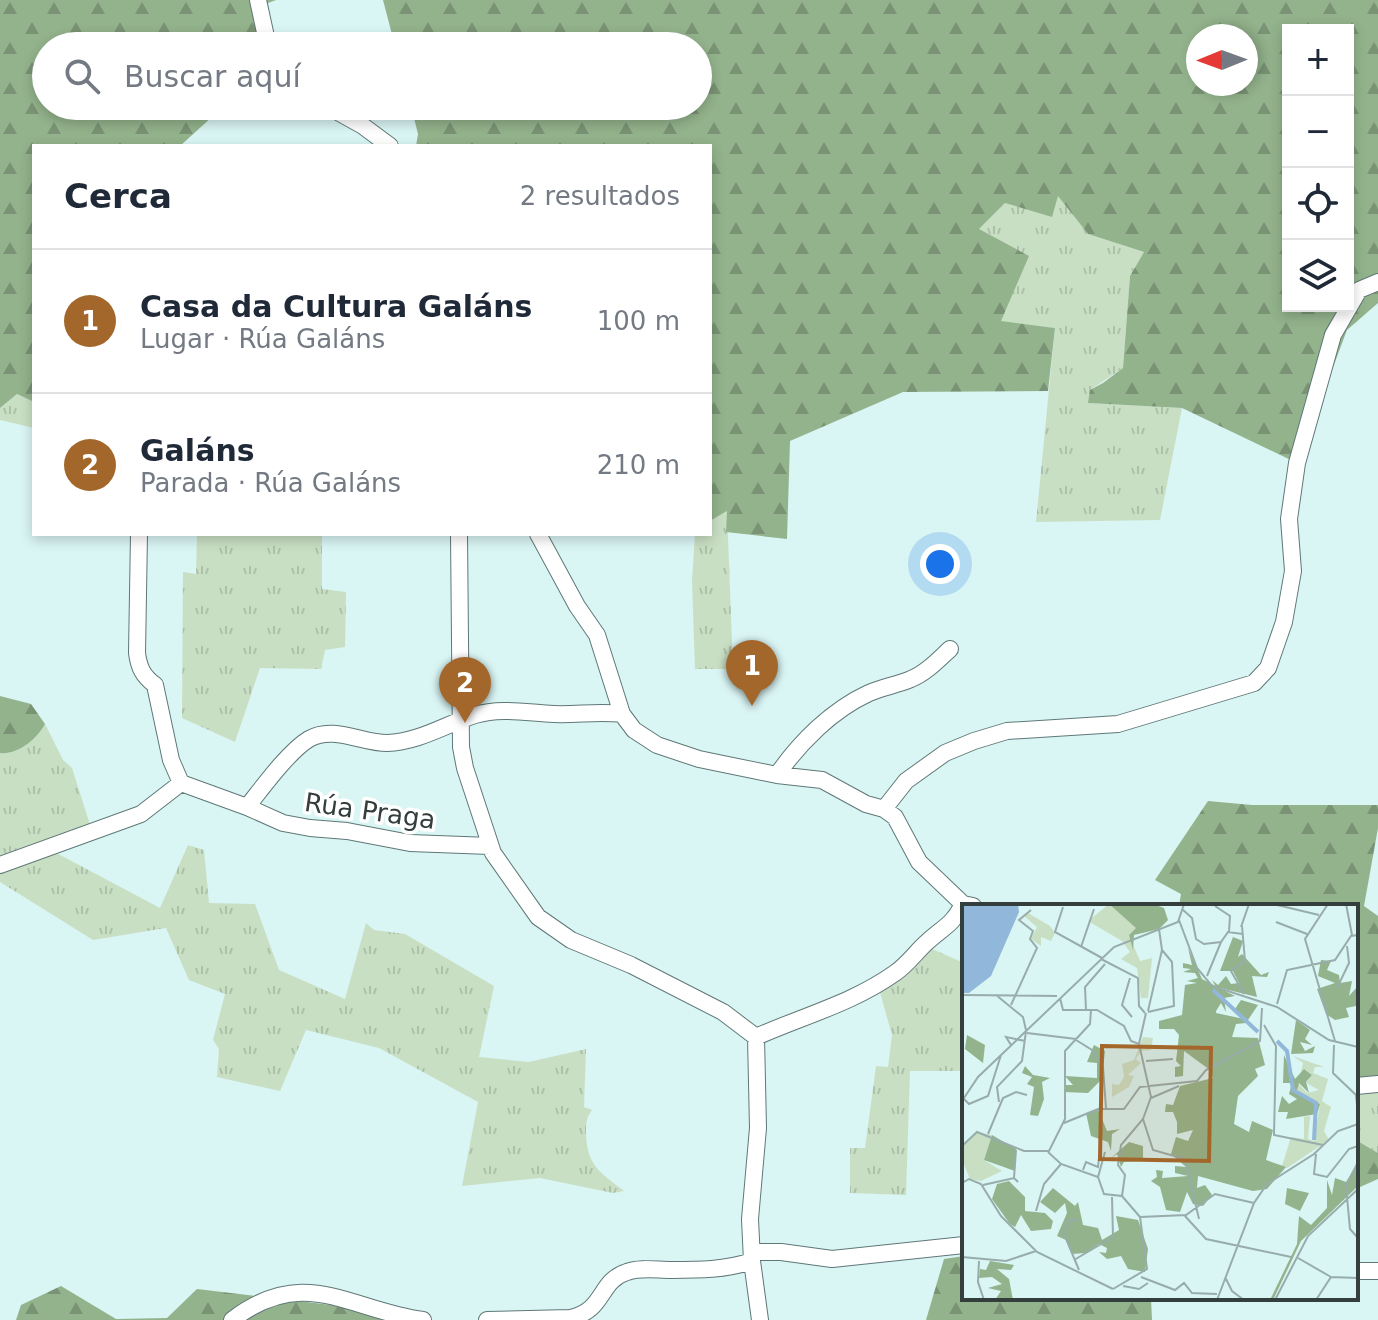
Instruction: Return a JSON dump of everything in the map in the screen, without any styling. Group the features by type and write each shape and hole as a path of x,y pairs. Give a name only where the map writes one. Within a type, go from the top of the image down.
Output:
{"street":[{"path":"258,0 265,32"},
{"path":"352,120 387,144"},
{"path":"884,809 906,781 945,753 974,741 1007,731 1118,724 1254,683 1268,668 1284,622 1293,571 1289,519 1297,463 1333,335 1359,290 1378,282"},
{"path":"0,865 141,814 181,783 171,760 155,685 139,667 139,536"},
{"path":"459,536 460,722 465,768 490,846 538,917 571,940 631,965 723,1012 756,1037"},
{"path":"539,536 577,606 597,635 622,714 634,730 657,745 699,759 777,775 822,780 866,804 884,809 895,817 919,862 967,904"},
{"path":"777,775 809,735 867,694 924,672 950,649"},
{"path":"460,722 477,715 506,711 622,714"},
{"name":"Rúa Praga","path":"247,807 299,747 317,736 341,735 388,743 418,737 460,722"},
{"name":"Rúa Praga","path":"181,783 296,826 347,831 410,843 490,846"},
{"path":"756,1037 832,1008 899,971 923,945 962,912"},
{"path":"756,1037 758,1128 750,1219 760,1320"},
{"path":"1358,1086 1378,1084"},
{"path":"487,1320 582,1315 596,1305 612,1280 630,1270 734,1267 752,1256 781,1252 832,1259 962,1245"},
{"path":"232,1320 259,1302 315,1292 349,1299 399,1317 423,1320"}],"green space":[{"path":"0,0 276,0 268,3 269,32 32,32 32,120 209,120 182,144 32,144 32,401 17,394 0,408"},
{"path":"383,0 1378,0 1378,303 1347,330 1297,463 1182,408 1088,403 1090,390 1123,368 1130,276 1144,252 1088,234 1058,196 1052,217 1005,203 979,229 1029,256 1001,321 1055,328 1048,391 903,392 790,441 787,539 726,532 727,511 712,520 712,144 416,144 418,134 414,120 712,120 712,32 391,32"},
{"path":"1058,195 1088,234 1144,252 1130,276 1123,368 1090,390 1089,403 1182,408 1160,520 1036,522 1055,328 1000,322 979,229 1005,203"},
{"path":"17,394 32,401 32,428 0,420 0,408"},
{"path":"727,511 733,669 695,669 692,581 695,536 712,536 712,520"},
{"path":"197,536 322,536 322,589 346,592 345,647 325,650 321,669 260,668 235,742 182,718 183,572 196,574"},
{"path":"0,696 31,704 45,724 26,745 7,753 0,753"},
{"path":"45,724 63,760 72,768 92,831 47,848 160,908 188,845 204,850 209,903 255,904 279,970 345,999 366,923 374,930 405,934 494,986 479,1057 529,1062 586,1049 584,1107 592,1110 586,1127 589,1154 597,1168 624,1191 613,1193 540,1178 462,1186 478,1102 379,1048 306,1030 280,1091 217,1077 219,1049 213,1040 225,994 189,980 166,928 93,940 0,882 0,753 26,745"},
{"path":"1208,801 1252,805 1378,805 1378,828 1364,906 1378,916 1378,1085 1358,1094 1358,904 1179,904 1181,894 1155,880"},
{"path":"923,945 962,962 962,1071 910,1071 906,1195 850,1193 850,1148 865,1148 876,1066 888,1067 892,1035 879,989"},
{"path":"1378,1085 1378,1153 1358,1141 1358,1094"},
{"path":"1358,1141 1378,1153 1378,1179 1360,1187"},
{"path":"962,1256 962,1300 1151,1300 1152,1320 926,1320 944,1259"},
{"path":"61,1286 116,1319 167,1318 197,1289 381,1311 403,1320 16,1320 21,1305"}],"place":[{"name":"Casa da Cultura Galáns","path":"752,706"},
{"name":"Galáns","path":"465,723"}]}
